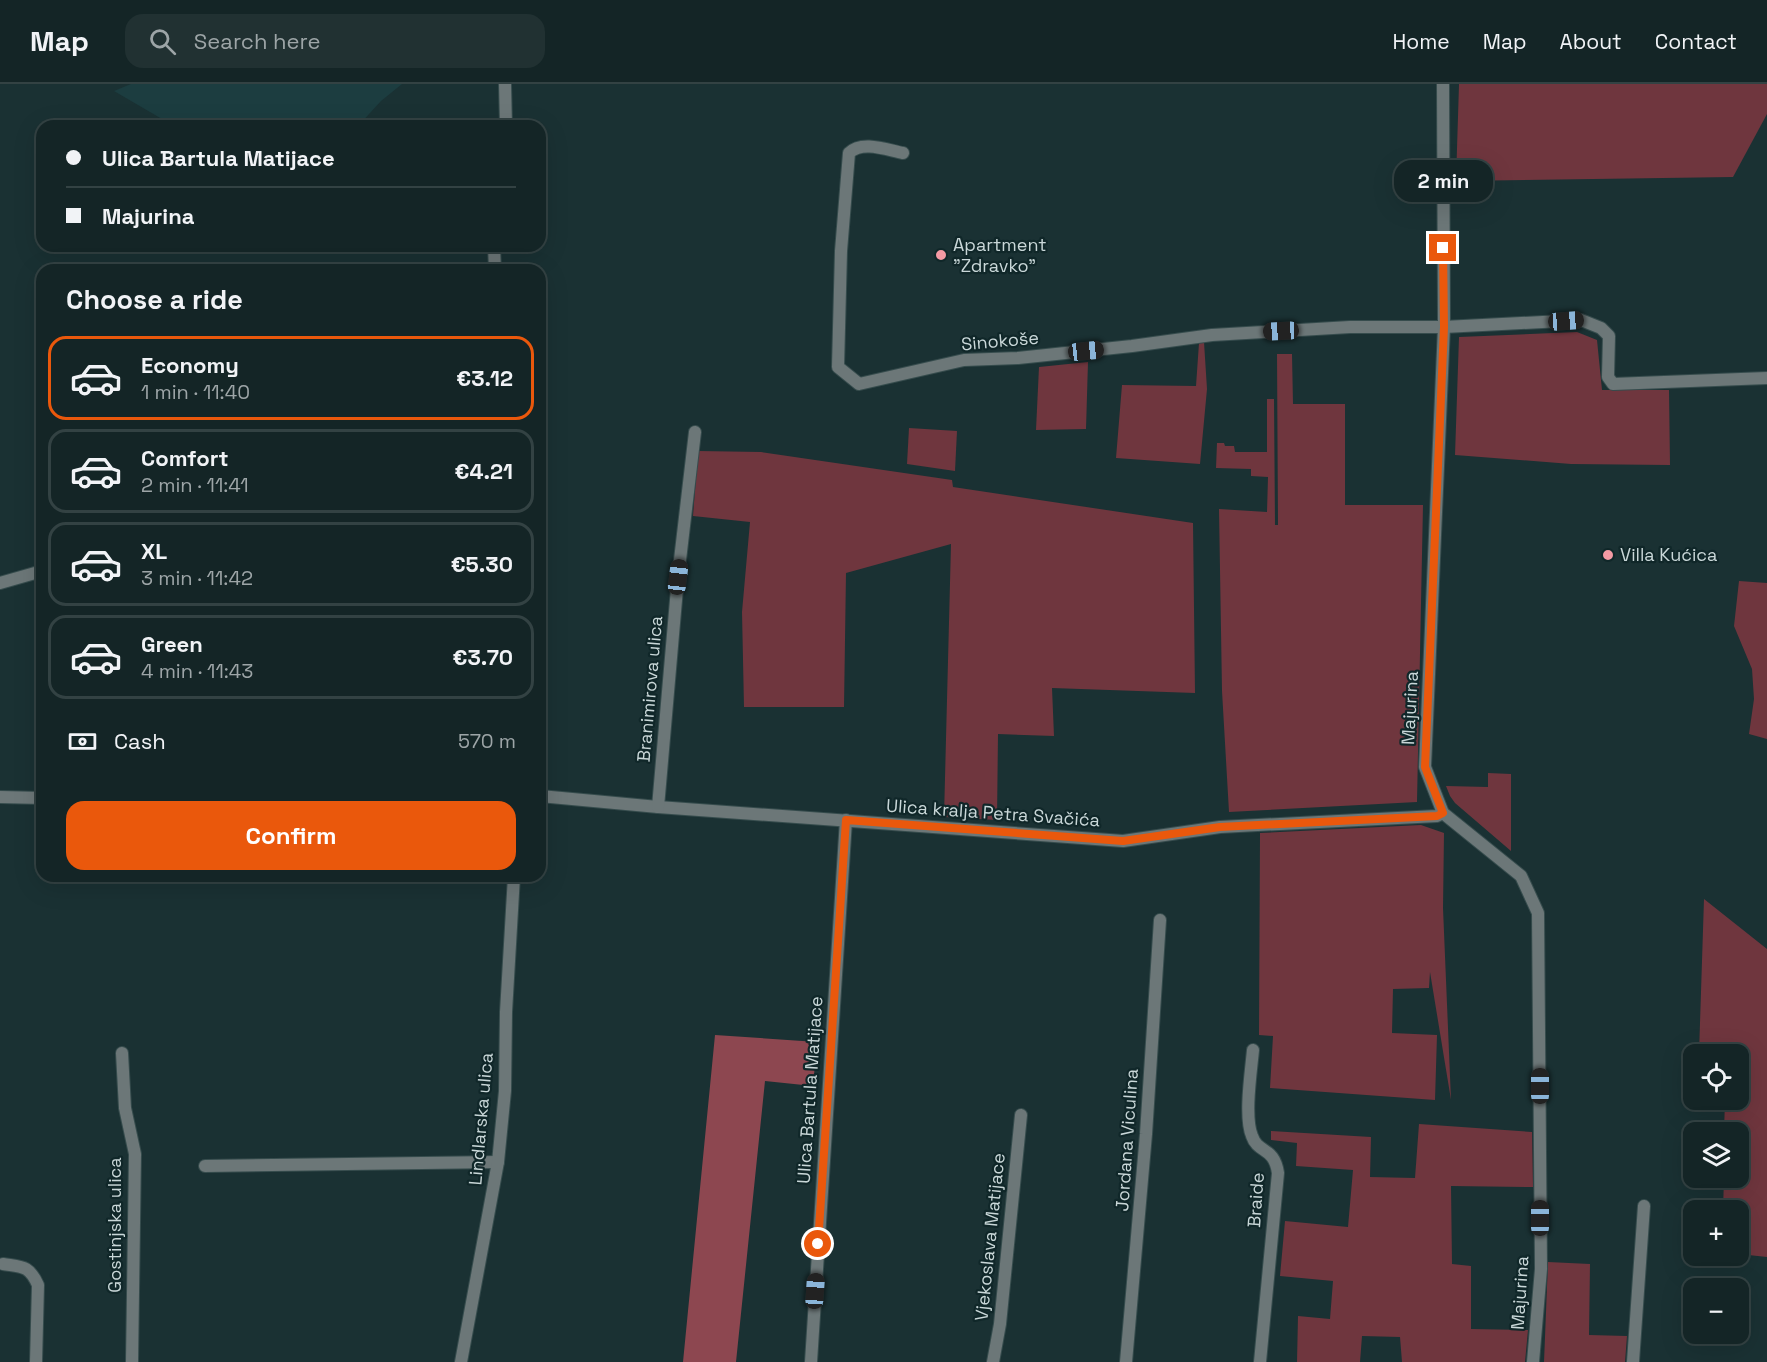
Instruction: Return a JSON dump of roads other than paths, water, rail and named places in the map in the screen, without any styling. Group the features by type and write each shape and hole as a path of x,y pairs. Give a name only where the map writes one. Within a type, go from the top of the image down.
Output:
{"street":[{"path":"505,84 506,120"},
{"name":"Majurina","path":"1443,84 1444,327 1425,767 1443,813 1521,876 1538,914 1541,1269 1533,1362"},
{"name":"Sinokoše","path":"903,153 864,146 855,147 849,153 841,251 838,367 859,384 964,360 1018,358 1120,348 1212,335 1350,327 1444,327"},
{"path":"1444,327 1581,320 1601,328 1609,336 1608,377 1613,384 1767,378"},
{"name":"Branimirova ulica","path":"658,807 678,577 695,432"},
{"path":"0,583 36,573"},
{"name":"Ulica kralja Petra Svačića","path":"546,797 658,807 1123,841 1220,827 1437,816 1443,813"},
{"path":"0,798 36,798"},
{"name":"Ulica Bartula Matijace","path":"811,1362 846,820"},
{"name":"Lindlarska ulica","path":"460,1362 498,1162 505,1090 506,1012 514,882"},
{"name":"Jordana Viculina","path":"1126,1362 1146,1134 1160,920"},
{"name":"Braide","path":"1253,1050 1249,1122 1252,1138 1276,1160 1278,1173 1260,1362"},
{"name":"Gostinjska ulica","path":"122,1053 125,1108 135,1154 132,1362"},
{"name":"Vjekoslava Matijace","path":"993,1362 1000,1324 1021,1115"},
{"path":"205,1166 498,1162"},
{"path":"1633,1362 1644,1206"},
{"path":"3,1264 25,1268 33,1273 38,1285 36,1362"}],"place":[{"name":"Apartment \"Zdravko\"","path":"941,255"},
{"name":"Villa Kućica","path":"1608,555"}]}
